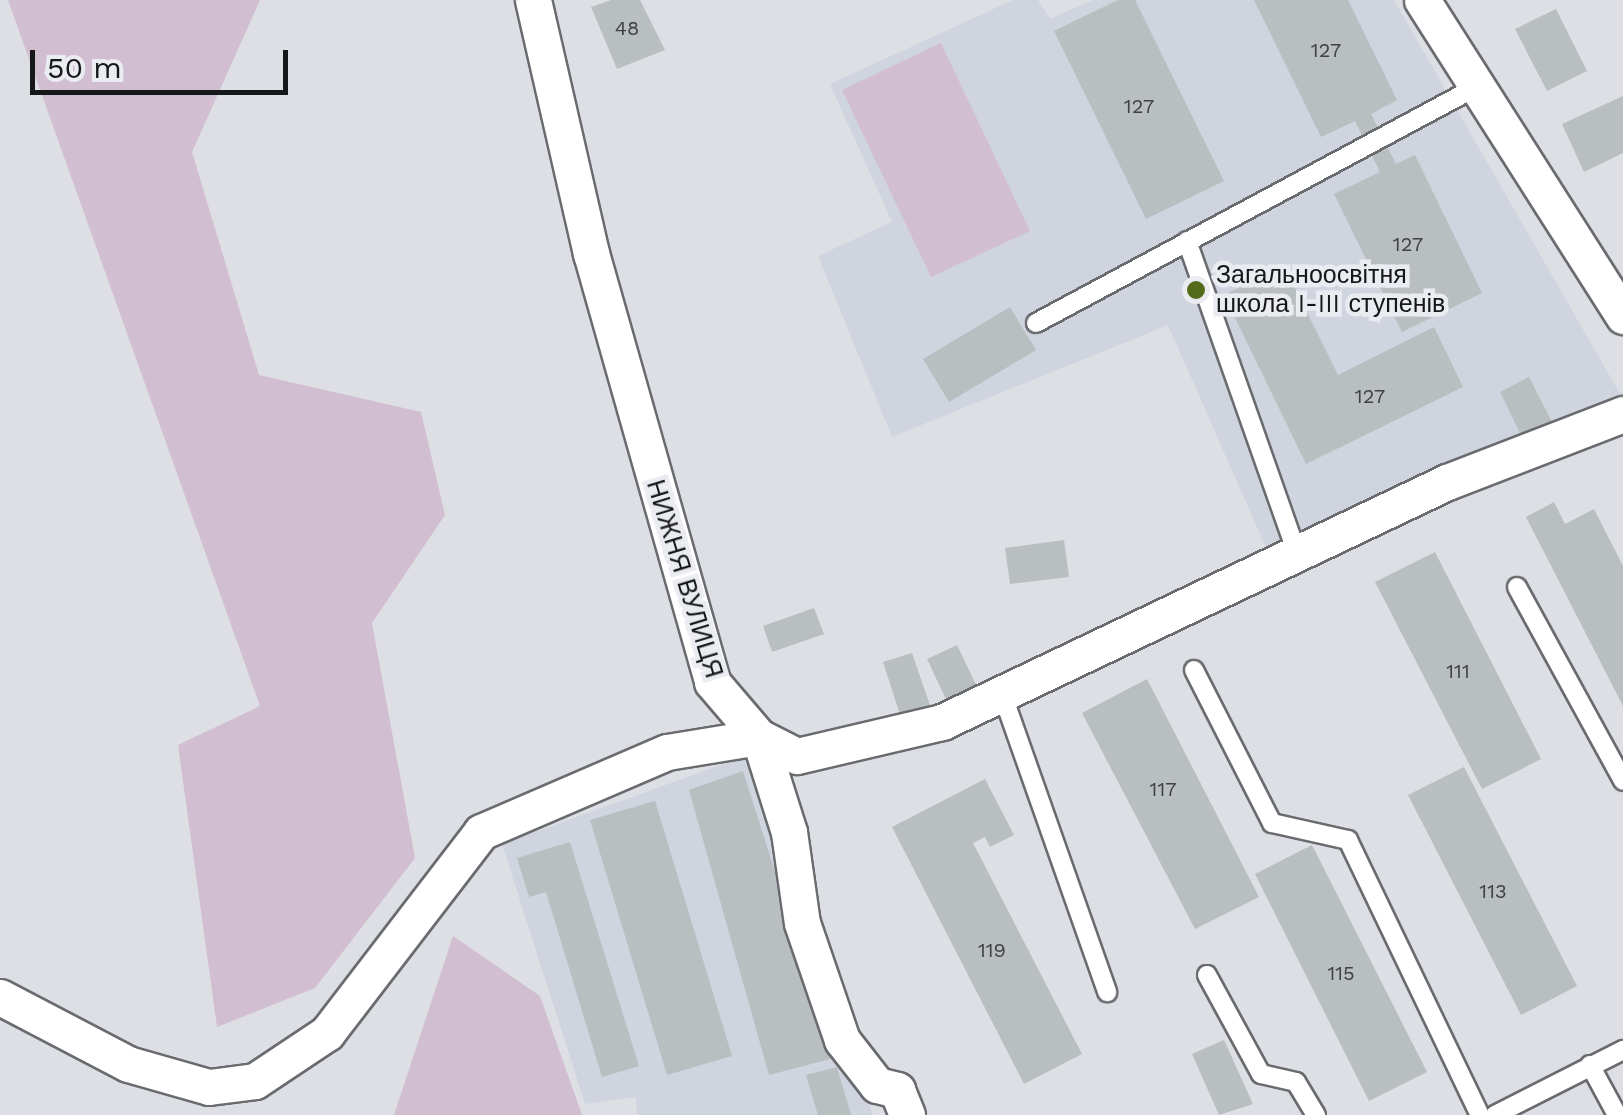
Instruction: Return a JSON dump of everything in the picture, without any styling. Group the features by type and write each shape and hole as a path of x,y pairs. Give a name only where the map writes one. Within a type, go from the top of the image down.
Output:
{"street":[{"name":"НИЖНЯ ВУЛИЦЯ","path":"533,0 683,595 712,682 759,738 789,832 802,923 842,1040 877,1085 897,1090 907,1115"},
{"path":"1422,0 1623,316"},
{"path":"0,997 128,1064 209,1087 254,1081 326,1033 481,832 667,752 759,738 797,756 1004,699 1296,551 1623,414"}],"lane":[{"path":"1036,324 1476,87"},
{"path":"1186,241 1296,551"},
{"path":"1518,587 1623,782"},
{"path":"1194,670 1272,822 1348,840 1480,1115"},
{"path":"1004,699 1107,992"},
{"path":"1207,976 1261,1074 1296,1082 1316,1115"},
{"path":"1494,1115 1623,1050"},
{"path":"1590,1065 1617,1115"}],"shaded area":[{"path":"8,0 260,0 192,152 259,375 421,412 445,515 372,623 415,858 315,988 217,1027 178,745 260,706"},
{"name":"Загальноосвітня школа I-III ступенів","path":"1013,0 1038,0 1050,19 1093,0 1394,0 1620,394 1268,552 1168,325 892,437 818,256 892,222 830,84"},
{"path":"941,43 1030,231 931,277 842,90"},
{"path":"754,753 873,1115 637,1115 636,1097 585,1104 502,844"},
{"path":"453,936 540,996 582,1115 394,1115"}],"building":[{"path":"611,0 640,0 665,50 617,69 591,7"},
{"path":"1118,0 1135,0 1224,181 1146,219 1054,31"},
{"path":"1254,0 1348,0 1397,100 1371,114 1396,164 1415,155 1482,293 1402,332 1334,194 1380,172 1355,121 1321,137"},
{"path":"1556,9 1587,71 1547,91 1515,29"},
{"path":"1623,96 1623,153 1584,172 1562,124"},
{"path":"1284,266 1338,375 1434,327 1463,387 1306,464 1224,295"},
{"path":"1010,307 1036,350 949,402 923,359"},
{"path":"1529,377 1552,422 1522,437 1500,392"},
{"path":"1554,502 1565,524 1594,509 1623,566 1623,706 1526,517"},
{"path":"1064,540 1069,577 1010,584 1005,548"},
{"path":"1435,552 1541,759 1482,789 1375,582"},
{"path":"814,608 824,634 772,652 763,626"},
{"path":"957,645 980,693 950,708 927,659"},
{"path":"912,653 933,714 903,724 883,662"},
{"path":"1147,679 1259,897 1195,929 1082,713"},
{"path":"1464,767 1577,986 1521,1015 1408,795"},
{"path":"743,771 834,1058 769,1075 689,790"},
{"path":"985,779 1014,835 990,847 985,837 973,843 1082,1054 1024,1084 892,827"},
{"path":"655,801 732,1056 667,1075 590,820"},
{"path":"570,842 639,1066 602,1077 546,892 529,897 517,858"},
{"path":"1312,845 1427,1072 1369,1101 1255,874"},
{"path":"1224,1040 1253,1104 1219,1115 1192,1054"},
{"path":"837,1067 851,1115 818,1115 806,1075"}],"place":[{"name":"Загальноосвітня школа I-III ступенів","path":"1196,290"}]}
